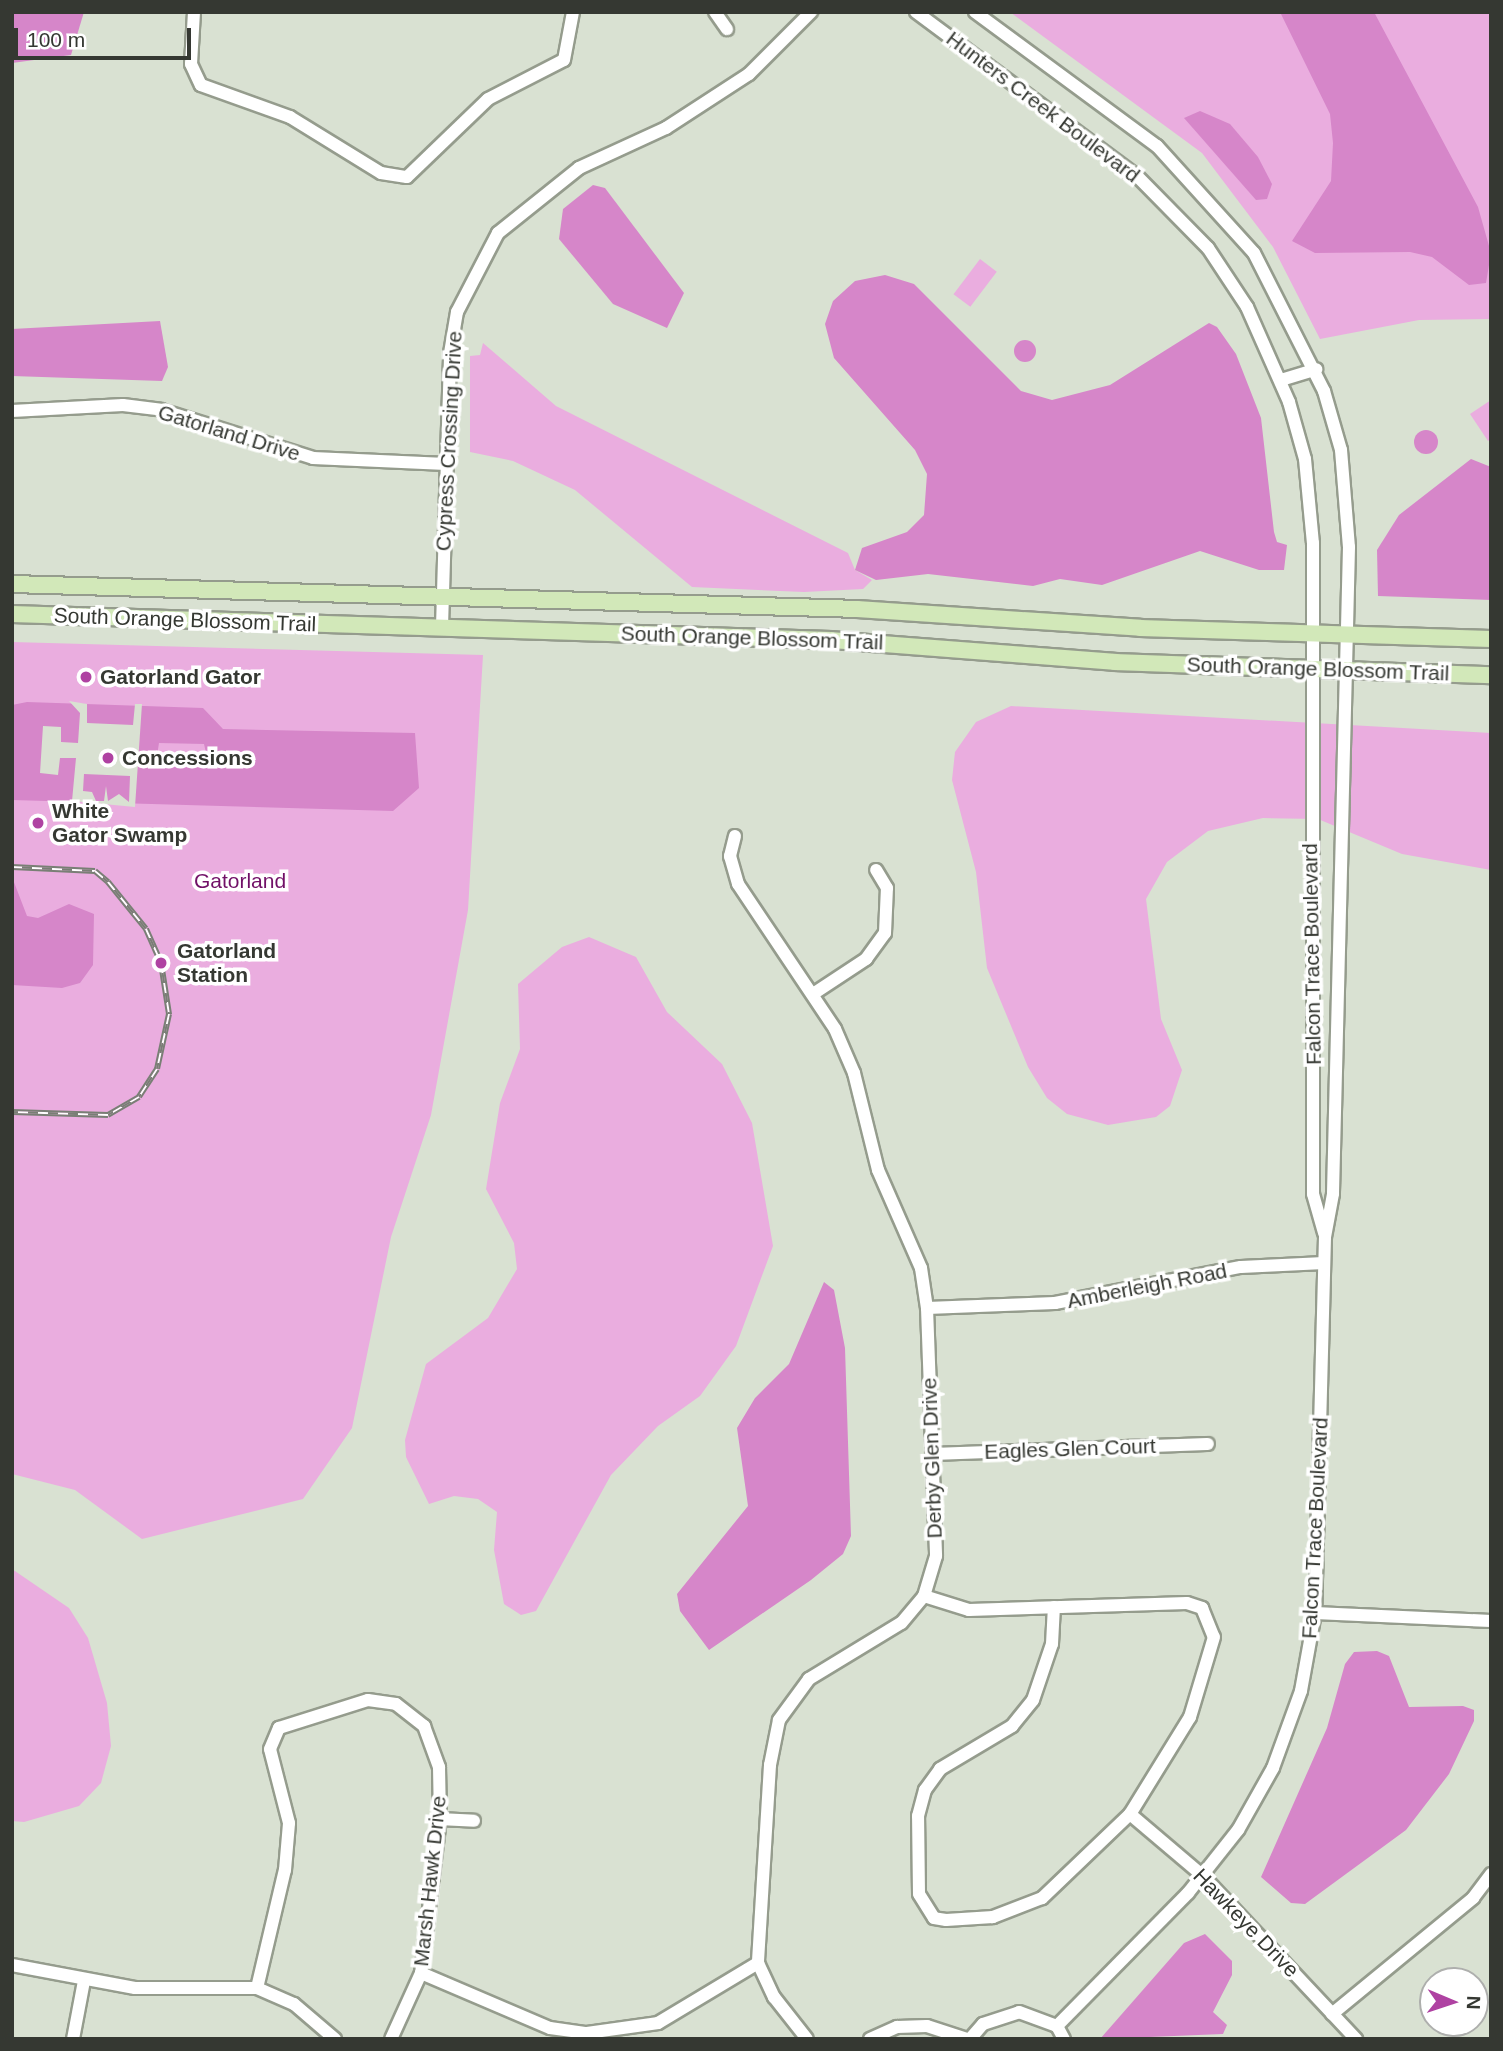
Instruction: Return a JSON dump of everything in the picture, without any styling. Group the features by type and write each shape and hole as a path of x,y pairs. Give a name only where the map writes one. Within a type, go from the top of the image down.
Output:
{"main road":[{"name":"South Orange Blossom Trail","path":"12,584 857,610 1311,634 1491,639"},
{"name":"South Orange Blossom Trail","path":"12,614 831,640 1309,670 1491,675"}],"street":[{"path":"194,12 191,64 201,85 290,117 382,173 407,177 488,99 564,60 573,12"},
{"path":"715,12 727,29"},
{"name":"Cypress Crossing Drive","path":"442,628 446,464 457,312 498,233 579,168 666,128 749,74 811,12"},
{"name":"Hunters Creek Boulevard","path":"916,12 1146,185 1208,248 1247,307 1281,380 1311,501 1309,670"},
{"name":"Hunters Creek Boulevard","path":"975,12 1157,146 1217,205 1254,253 1316,369 1341,450 1347,498 1345,671"},
{"path":"1281,380 1316,369"},
{"name":"Gatorland Drive","path":"12,411 135,407 313,458 446,464"},
{"name":"Falcon Trace Boulevard","path":"1309,670 1313,1194 1325,1237"},
{"name":"Falcon Trace Boulevard","path":"1057,2026 1203,1876 1273,1768 1301,1691 1315,1613 1325,1237 1333,1194 1345,671"},
{"name":"Derby Glen Drive","path":"736,836 730,856 738,884 813,994 854,1073 878,1170 921,1268 927,1308 936,1556 924,1596 901,1623 809,1679 779,1720 770,1765 758,1963 774,1997 807,2039"},
{"path":"813,994 866,959 886,933 887,888 876,870"},
{"name":"Amberleigh Road","path":"927,1308 1104,1297 1241,1262 1324,1263"},
{"name":"Eagles Glen Court","path":"932,1454 1208,1444"},
{"path":"924,1596 969,1610 1054,1607 1187,1603 1211,1621 1214,1637 1189,1717 1130,1814 1042,1898 1019,1910 946,1920 925,1909 918,1816 925,1790 940,1769 1012,1726 1033,1700 1052,1644 1054,1607"},
{"path":"1315,1613 1491,1621"},
{"name":"Marsh Hawk Drive","path":"257,1988 285,1870 289,1823 270,1749 279,1728 368,1700 396,1704 424,1726 439,1768 440,1819 421,1973 391,2039"},
{"name":"Hawkeye Drive","path":"1130,1814 1203,1876 1356,2039"},
{"path":"440,1819 474,1821"},
{"path":"1332,2014 1473,1898 1491,1874"},
{"path":"421,1973 550,2028 587,2033 659,2024 758,1963"},
{"path":"12,1965 84,1981 257,1988 294,2004 335,2039"},
{"path":"73,2039 84,1981"},
{"path":"870,2039 897,2027 927,2026 969,2039 983,2024 1019,2012 1057,2026 1064,2039"}],"green space":[{"path":"1010,12 1491,12 1491,319 1419,320 1320,339 1273,247 1202,153"},
{"path":"980,259 997,272 970,307 954,294"},
{"path":"483,343 556,406 848,553 855,570 872,580 863,589 804,592 692,587 575,490 513,461 470,452 470,356 480,355"},
{"path":"1491,400 1491,439 1488,441 1470,414"},
{"name":"Gatorland","path":"12,642 483,655 468,910 431,1115 391,1237 352,1428 303,1499 142,1539 75,1490 12,1474"},
{"path":"1011,706 1491,733 1491,870 1402,854 1318,819 1263,818 1208,831 1167,862 1146,899 1161,1019 1182,1070 1170,1106 1156,1117 1108,1125 1067,1114 1047,1098 1028,1067 987,968 976,872 952,780 955,752 976,722"},
{"path":"589,937 636,957 667,1012 722,1064 752,1123 773,1246 736,1346 700,1396 658,1426 611,1475 536,1611 521,1615 504,1604 494,1550 497,1512 478,1499 454,1496 429,1504 406,1457 405,1440 426,1364 488,1318 517,1269 514,1243 486,1189 500,1103 520,1049 518,984 562,947"},
{"path":"12,1569 69,1608 88,1638 107,1703 111,1746 101,1783 79,1806 24,1822 12,1821"}],"shaded area":[{"path":"12,12 84,12 71,55 12,63"},
{"path":"1280,12 1374,12 1478,207 1491,253 1486,283 1469,285 1432,257 1410,252 1315,253 1292,241 1331,181 1333,143 1330,114"},
{"path":"1200,111 1230,124 1258,157 1272,184 1267,199 1256,200 1184,118"},
{"path":"593,185 605,188 684,293 667,328 613,304 559,239 563,209"},
{"path":"885,275 914,284 1021,391 1052,400 1110,385 1209,323 1217,327 1236,354 1261,418 1274,532 1277,542 1287,545 1284,570 1259,570 1200,551 1102,585 1060,579 1033,586 928,574 876,580 855,570 862,548 907,532 924,515 927,474 915,450 834,358 825,324 833,301 855,281"},
{"path":"160,321 168,367 162,381 12,376 12,329"},
{"path":"1021,340 1029,340 1036,347 1036,355 1029,362 1021,362 1014,355 1014,347"},
{"path":"1426,430 1435,433 1438,442 1435,451 1426,454 1417,451 1414,442 1417,433"},
{"path":"1471,459 1491,467 1491,600 1378,596 1377,550 1399,515"},
{"path":"27,702 203,708 223,729 415,733 419,788 393,811 12,800 12,705","holes":["159,743 204,744 208,762 156,762"]},
{"path":"12,877 27,916 38,918 69,904 94,914 93,965 80,983 62,988 12,985"},
{"path":"824,1282 834,1290 845,1348 851,1536 843,1554 811,1580 709,1650 680,1611 677,1594 748,1506 737,1428 755,1398 789,1364"},
{"path":"1377,1651 1389,1656 1409,1707 1463,1706 1474,1710 1474,1721 1449,1774 1406,1830 1305,1904 1291,1903 1261,1877 1327,1728 1345,1664 1354,1652"},
{"path":"1205,1934 1232,1961 1232,1975 1213,2012 1227,2025 1223,2034 1100,2039 1184,1943"}],"pier":[{"path":"69,701 87,704 87,723 133,725 135,704 142,704 135,807 72,801 76,758 60,758 58,775 40,773 43,726 61,727 61,742 78,743 80,713","holes":["84,774 130,776 129,802 119,794 108,801 106,786 104,801 96,801 92,792 83,791"]}],"railway":[{"path":"12,867 95,871 108,882 146,929 161,963 169,1014 157,1069 139,1097 108,1115 12,1112"}],"place":[{"name":"Gatorland Gator","path":"86,677"},
{"name":"Concessions","path":"108,758"},
{"name":"White Gator Swamp","path":"38,823"},
{"name":"Gatorland Station","path":"161,963"}]}
